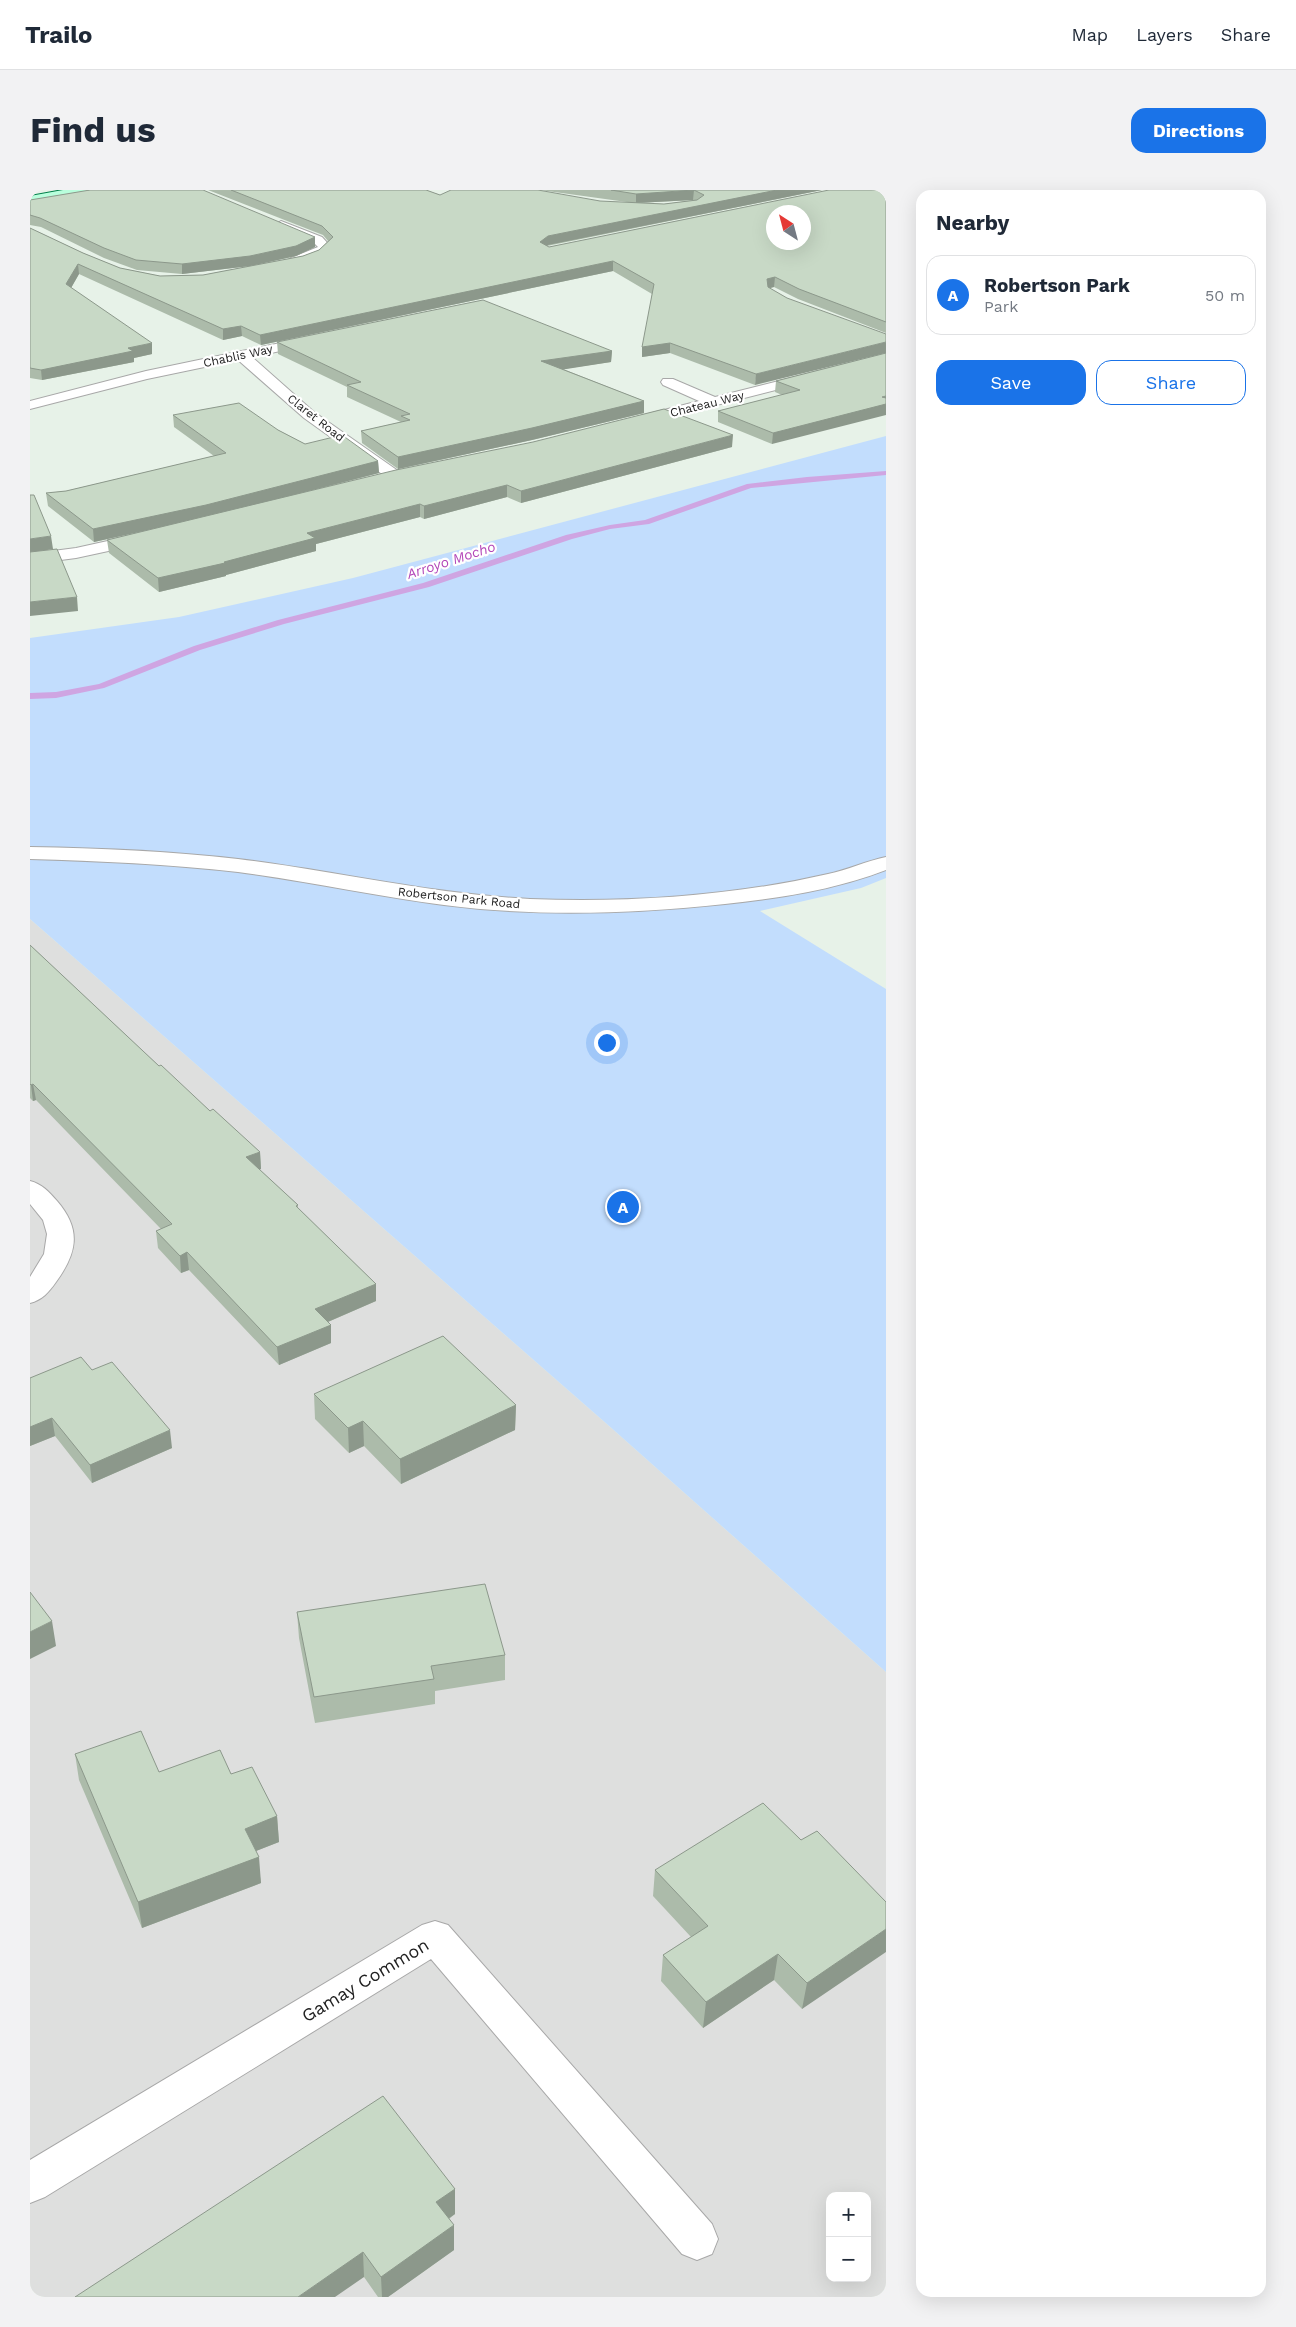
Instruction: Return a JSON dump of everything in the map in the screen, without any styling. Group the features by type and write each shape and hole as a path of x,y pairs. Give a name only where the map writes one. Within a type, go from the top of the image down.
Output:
{"street":[{"path":"30,199 83,190"},
{"path":"273,222 318,240 325,247 321,252 283,263"},
{"name":"Chablis Way","path":"30,405 146,375 331,337"},
{"name":"Claret Road","path":"241,355 309,415 394,476"},
{"name":"Chateau Way","path":"618,426 886,358"},
{"path":"668,382 714,402"},
{"path":"375,481 413,472"},
{"path":"30,559 76,553 155,536"},
{"name":"Robertson Park Road","path":"30,853 136,856 266,870 421,896 504,904 578,906 671,903 760,894 867,871 886,863"},
{"path":"30,1189 44,1203 59,1225 59,1255 32,1290"},
{"name":"Gamay Common","path":"30,2183 435,1937 697,2239"}],"shaded area":[{"path":"886,436 886,878 861,888 760,911 886,989 886,1672 608,1425 30,919 30,638 179,617 353,578"},
{"path":"30,919 608,1425 886,1672 886,2297 30,2297"}],"building":[{"path":"90,190 203,190 315,237 296,246 250,256 182,264 136,260 30,215 30,200"},
{"path":"231,190 426,190 440,195 451,190 538,190 600,201 664,204 697,200 704,195 694,190 777,190 548,236 540,242 549,247 829,190 886,190 886,322 799,289 775,277 767,279 768,287 787,298 886,334 886,342 756,374 670,343 642,347 654,284 613,261 260,335 241,326 223,329 78,264 66,284 152,343 128,348 133,351 41,370 30,368 30,228 120,268 160,276 203,275 303,256 319,250 333,237 322,226"},
{"path":"611,190 694,190 636,194"},
{"path":"483,300 612,351 541,361 644,401 398,457 361,431 410,420 401,416 410,414 347,385 361,382 277,342"},
{"path":"886,353 886,396 882,397 886,398 886,404 773,433 718,411 800,390 776,381"},
{"path":"239,403 278,430 305,444 342,435 378,461 206,505 93,529 46,493 66,491 226,453 173,415"},
{"path":"664,409 733,435 521,491 507,485 424,506 420,504 307,533 315,538 225,563 158,578 107,540 396,470 533,442"},
{"path":"30,495 34,495 51,536 30,539"},
{"path":"57,549 77,597 30,602 30,552"},
{"path":"30,945 159,1066 161,1065 210,1111 213,1109 260,1152 246,1157 298,1205 296,1206 376,1284 315,1309 331,1325 277,1347 187,1252 180,1256 156,1231 172,1224 33,1084 30,1084"},
{"path":"443,1336 516,1405 400,1459 363,1421 348,1428 314,1394"},
{"path":"81,1357 92,1370 112,1362 170,1430 90,1465 52,1418 30,1427 30,1378"},
{"path":"485,1584 505,1655 431,1666 434,1679 314,1697 297,1612"},
{"path":"30,1592 52,1621 30,1632"},
{"path":"141,1731 159,1772 220,1750 231,1774 252,1767 277,1816 245,1829 259,1857 138,1902 75,1754"},
{"path":"763,1803 801,1840 817,1831 886,1902 886,1929 807,1983 778,1954 706,2002 663,1955 708,1926 655,1870"},
{"path":"383,2096 455,2189 436,2202 454,2225 381,2277 363,2252 298,2297 75,2297"}],"waterway":[{"name":"Arroyo Mocho","path":"30,696 56,695 101,686 197,648 281,622 426,585 569,537 610,527 646,522 750,486 807,479 886,473"}],"place":[{"name":"Robertson Park","path":"623,1207"}]}
